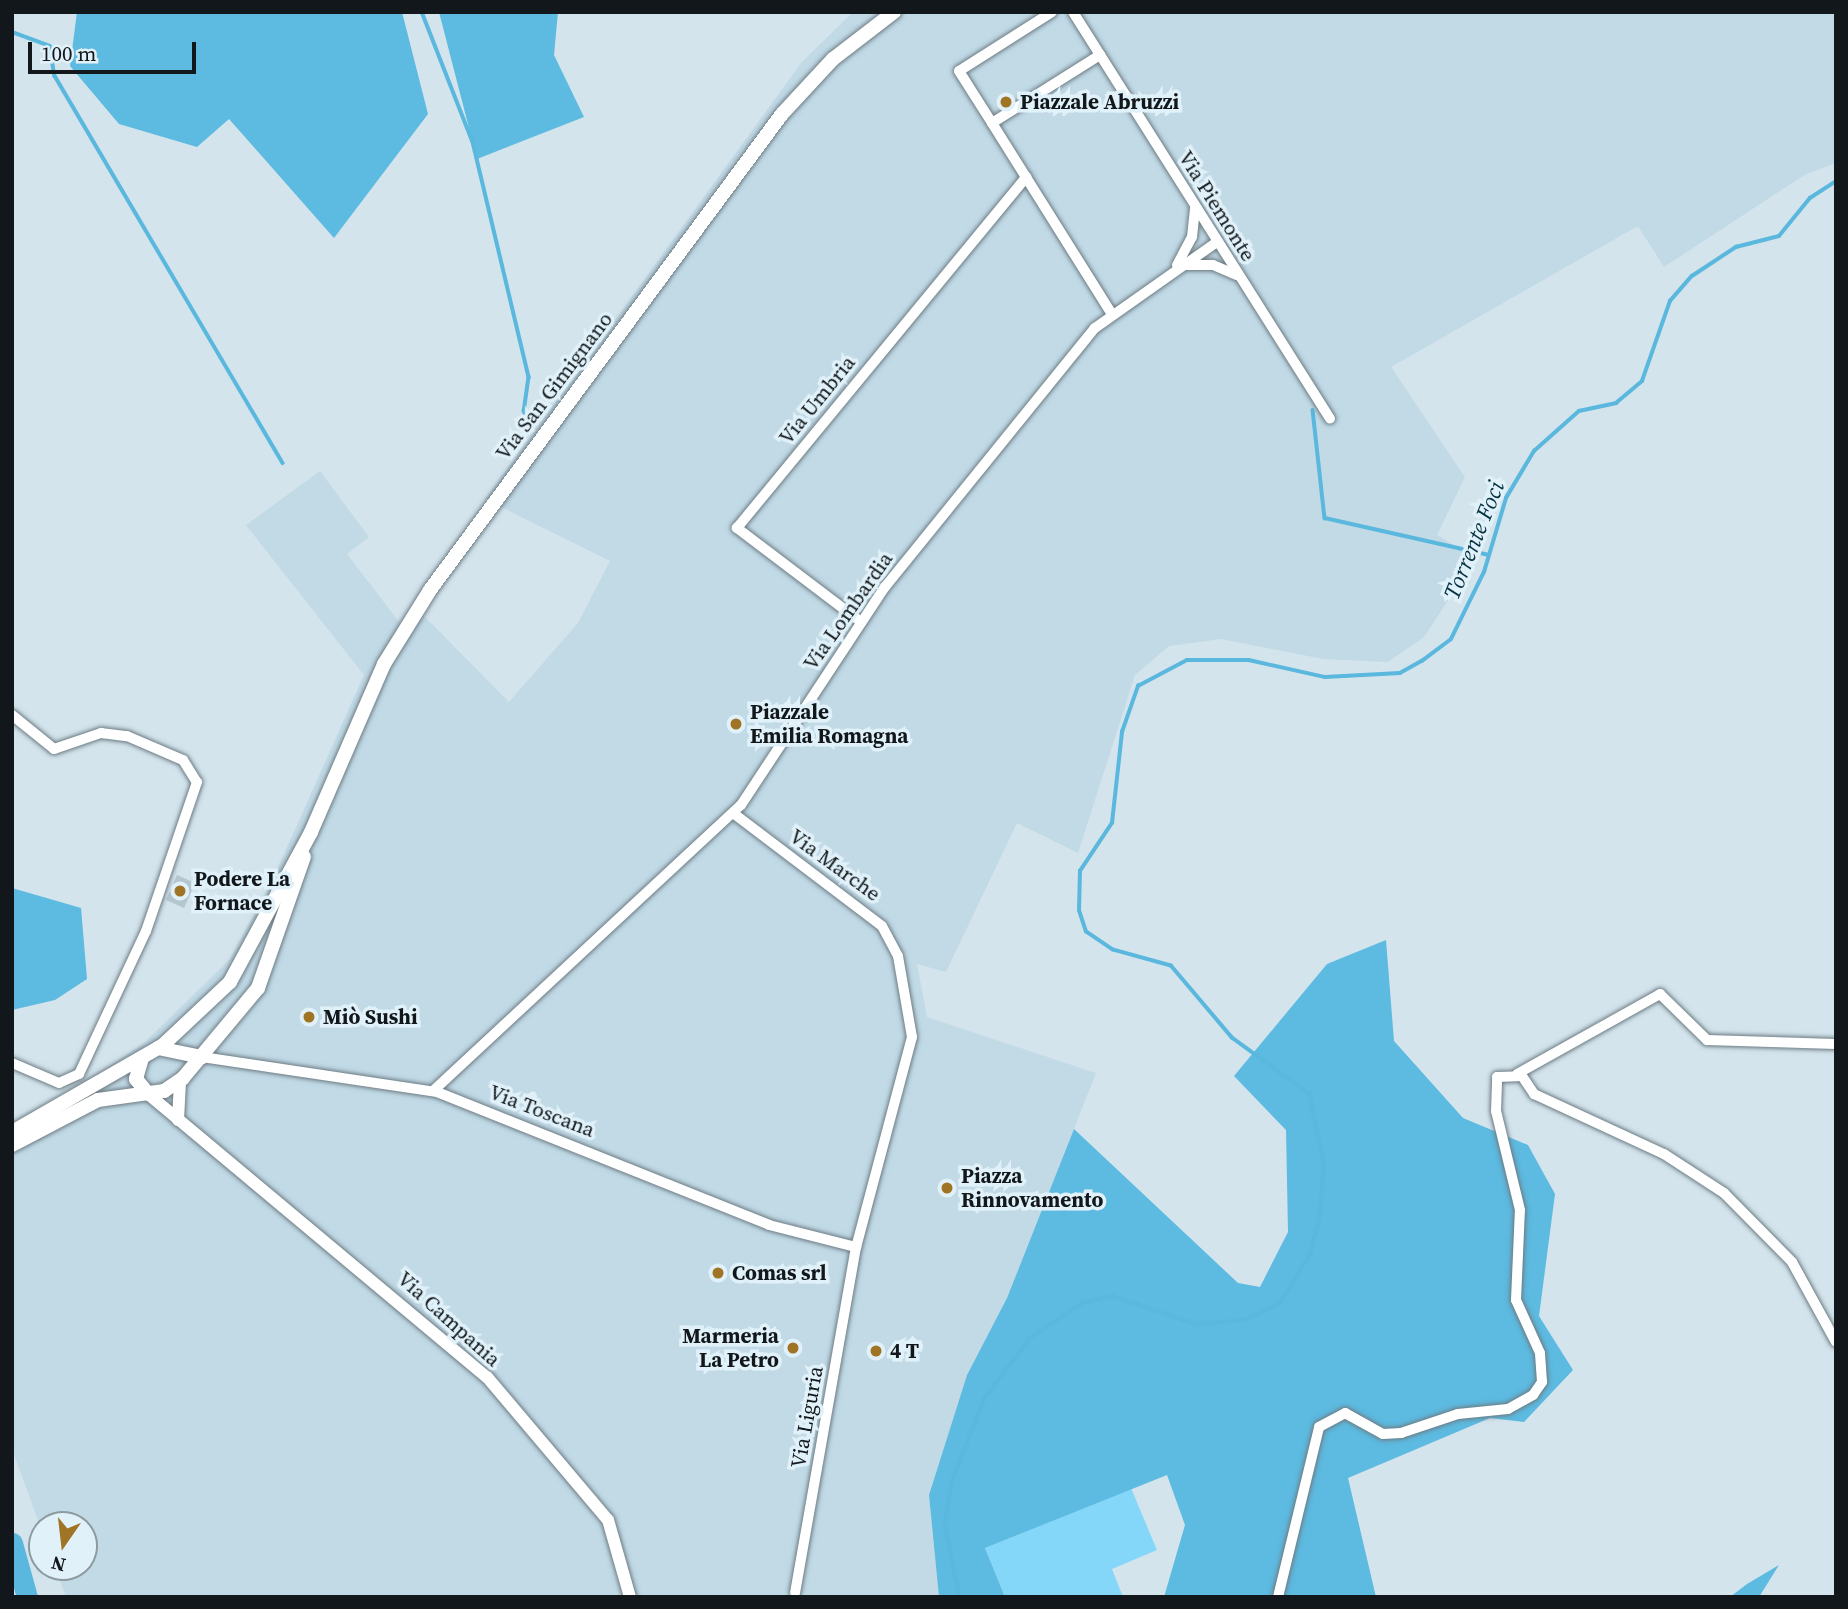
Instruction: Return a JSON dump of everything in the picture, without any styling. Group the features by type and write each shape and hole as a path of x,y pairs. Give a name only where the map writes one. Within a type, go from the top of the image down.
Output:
{"main road":[{"name":"Via San Gimignano","path":"12,1132 158,1048 230,982 311,832 376,681 430,590 782,114 833,59 894,12"},
{"name":"Via San Gimignano","path":"12,1145 97,1100 148,1094 180,1081 202,1057 264,976 311,832"},
{"path":"158,1048 202,1057"},
{"path":"142,1058 136,1079 148,1094"}],"street":[{"path":"1052,12 959,71 1111,313"},
{"name":"Via Piemonte","path":"1073,12 1329,418"},
{"path":"992,123 1100,55"},
{"name":"Via Umbria","path":"861,622 737,528 1026,177"},
{"name":"Via Lombardia","path":"1175,269 1192,237 1194,206"},
{"name":"Via Lombardia","path":"433,1091 733,813 861,622 1111,313 1217,242"},
{"name":"Via Lombardia","path":"1175,269 1200,263 1238,275"},
{"path":"12,715 54,749 100,733 127,736 183,760 197,782 146,931 81,1071 68,1083 12,1063"},
{"name":"Via Marche","path":"733,813 886,931 901,966 912,1043 856,1247"},
{"path":"1278,1597 1319,1427 1345,1413 1383,1434 1401,1433 1458,1414 1508,1409 1533,1395 1542,1382 1540,1353 1516,1300 1520,1210 1493,1086 1497,1077 1517,1074 1660,994 1707,1040 1836,1044"},
{"name":"Via Toscana","path":"202,1057 433,1091 769,1225 856,1247"},
{"path":"1517,1074 1534,1094 1664,1154 1742,1208 1792,1262 1836,1342"},
{"path":"178,1120 180,1081"},
{"name":"Via Campania","path":"148,1094 486,1377 608,1520 629,1597"},
{"name":"Via Liguria","path":"795,1593 856,1247"}],"shaded area":[{"path":"77,12 402,12 428,114 334,238 229,119 197,147 119,124 70,66"},
{"path":"439,12 558,12 554,55 584,117 477,159"},
{"path":"853,12 1836,12 1836,163 1806,174 1664,267 1638,226 1391,367 1465,477 1437,535 1476,558 1424,637 1388,662 1323,659 1221,639 1169,646 1135,675 1078,853 1017,823 946,972 917,964 927,1017 1096,1073 1007,1298 967,1375 929,1495 939,1597 66,1597 60,1581 98,1581 98,1511 35,1511 12,1449 12,1131 144,1043 229,960 271,883 364,675 246,525 320,471 369,537 347,554 400,623 413,605 509,702 578,623 610,561 485,499 801,63"},
{"path":"12,888 81,908 87,979 55,1000 12,1010"},
{"path":"1386,940 1394,1041 1463,1118 1528,1145 1555,1194 1539,1316 1573,1370 1524,1422 1490,1418 1348,1478 1376,1597 1164,1597 1185,1525 1167,1475 985,1548 1005,1597 939,1597 929,1495 967,1375 1007,1298 1074,1129 1238,1283 1260,1287 1288,1232 1286,1130 1234,1076 1327,964"},
{"path":"1131,1488 1157,1550 1112,1569 1123,1597 1005,1597 985,1548"},
{"path":"1779,1565 1759,1597 1730,1597 1747,1584"}],"building":[{"name":"Podere La Fornace","path":"177,875 195,883 184,908 166,900"}],"waterway":[{"path":"422,12 473,142 529,377 524,411 532,429"},
{"path":"12,32 50,46 55,76 283,463"},
{"name":"Torrente Foci","path":"959,1597 945,1525 951,1484 984,1399 1030,1338 1082,1303 1112,1296 1196,1324 1245,1320 1280,1303 1310,1254 1319,1221 1324,1165 1309,1094 1232,1038 1171,966 1113,950 1086,932 1079,911 1080,871 1112,823 1122,732 1138,686 1187,660 1249,660 1325,677 1400,673 1422,661 1451,639 1484,572 1506,498 1534,451 1579,411 1616,403 1642,381 1670,301 1692,276 1736,247 1779,236 1810,198 1836,181"},
{"path":"1313,410 1325,518 1489,555"},
{"path":"12,1543 27,1597"}],"place":[{"name":"Piazzale Abruzzi","path":"1006,102"},
{"name":"Piazzale Emilia Romagna","path":"736,724"},
{"name":"Podere La Fornace","path":"180,891"},
{"name":"Miò Sushi","path":"309,1017"},
{"name":"Piazza Rinnovamento","path":"947,1188"},
{"name":"Comas srl","path":"718,1273"},
{"name":"Marmeria La Petro","path":"793,1348"},
{"name":"4 T","path":"876,1351"}]}
